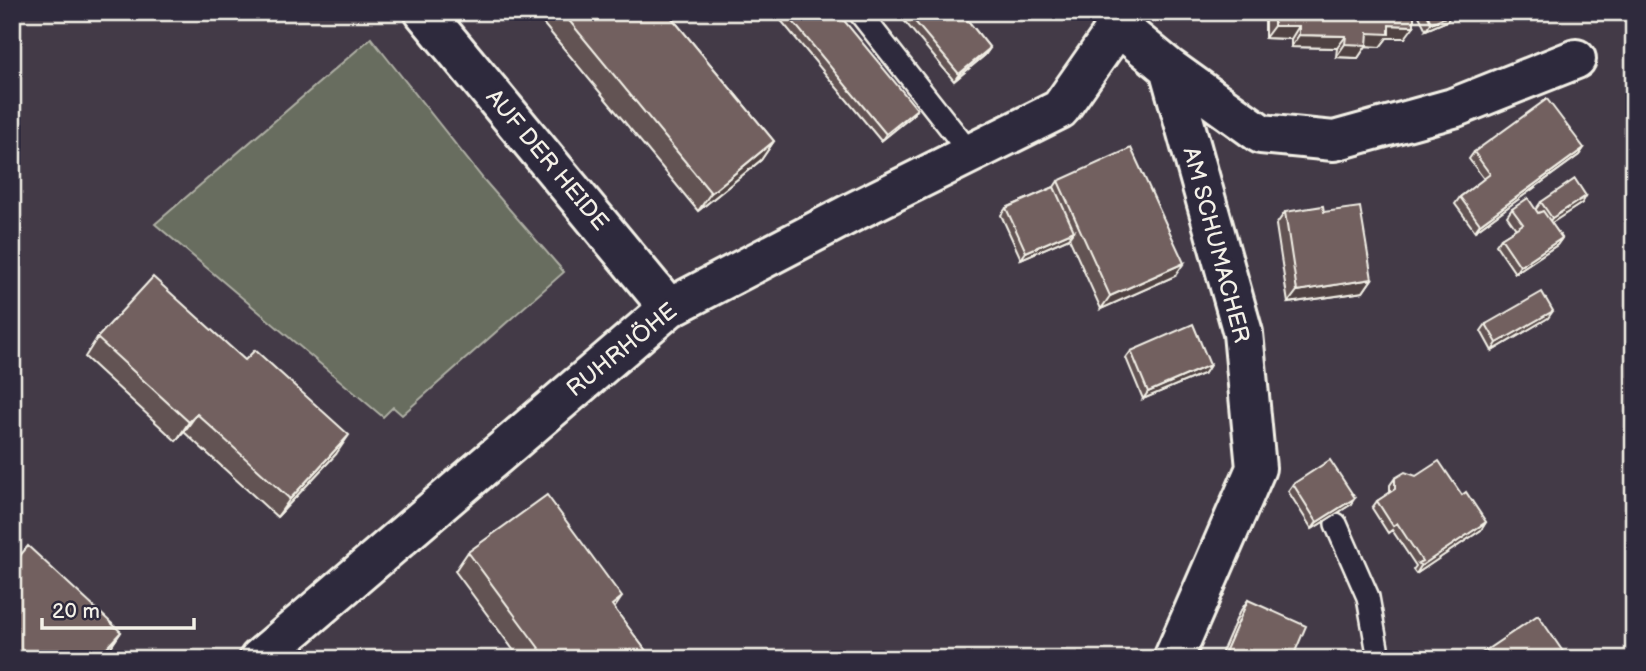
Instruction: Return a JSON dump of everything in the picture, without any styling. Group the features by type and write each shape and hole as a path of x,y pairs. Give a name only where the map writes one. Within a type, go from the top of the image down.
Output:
{"street":[{"name":"AUF DER HEIDE","path":"424,12 669,308"},
{"name":"RUHRHÖHE","path":"259,659 669,308 1060,108 1113,19"},
{"path":"1113,19 1168,68 1261,134 1334,141 1453,108 1576,59"},
{"name":"AM SCHUMACHER","path":"1168,68 1243,333 1256,468 1173,659"}],"lane":[{"path":"859,12 971,153"},
{"path":"1336,524 1368,597 1378,659"}],"green space":[{"path":"371,38 484,180 564,272 402,415 393,407 383,417 155,224"}],"building":[{"path":"562,12 667,12 774,141 711,193"},
{"path":"785,12 837,12 917,109 886,134"},
{"path":"907,12 961,12 990,48 959,74"},
{"path":"1274,12 1414,12 1414,26 1389,25 1389,34 1368,33 1367,45 1345,44 1346,36 1299,35 1299,26 1274,26"},
{"path":"1426,12 1451,12 1452,14 1431,23"},
{"path":"1547,99 1584,148 1480,224 1460,197 1490,174 1474,152"},
{"path":"1131,148 1184,263 1110,296 1058,181"},
{"path":"1575,179 1586,196 1552,218 1541,202"},
{"path":"1054,187 1074,231 1026,252 1006,208"},
{"path":"1528,198 1538,213 1543,211 1562,238 1520,266 1501,238 1523,224 1512,209"},
{"path":"1323,206 1324,212 1360,207 1372,279 1297,291 1285,212"},
{"path":"153,277 245,360 255,350 349,435 290,499 197,414 189,422 97,338"},
{"path":"1542,292 1553,311 1497,343 1486,324"},
{"path":"1193,324 1210,365 1148,392 1131,351"},
{"path":"1330,460 1355,498 1317,522 1293,484"},
{"path":"1439,461 1462,495 1466,492 1486,522 1421,566 1418,563 1422,561 1397,523 1393,526 1377,501 1395,489 1395,478 1405,472 1416,476"},
{"path":"547,495 622,597 612,605 652,659 538,659 544,655 468,552"},
{"path":"28,546 121,632 96,659 27,659 12,645 12,553 18,558"},
{"path":"1248,600 1306,626 1292,659 1222,659"},
{"path":"1538,615 1568,659 1473,659"}]}
